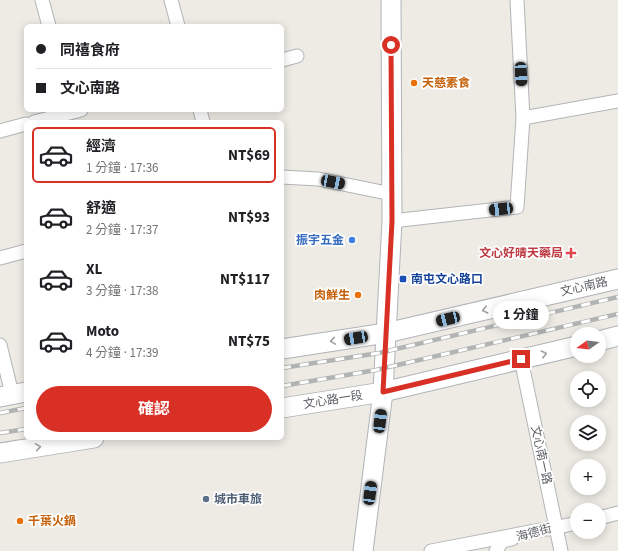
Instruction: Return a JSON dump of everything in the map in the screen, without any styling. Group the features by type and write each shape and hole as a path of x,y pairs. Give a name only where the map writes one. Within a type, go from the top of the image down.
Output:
{"main road":[{"path":"363,551 383,392 392,221 391,0"},
{"name":"文心南路","path":"386,333 618,279"},
{"path":"284,349 386,333"},
{"path":"606,339 618,336"},
{"path":"383,392 570,348"},
{"name":"文心路一段","path":"284,408 383,392"},
{"path":"0,453 81,440"}],"street":[{"path":"42,0 48,24"},
{"path":"171,0 177,24"},
{"path":"392,221 517,207 523,118 518,0"},
{"path":"284,59 297,56"},
{"path":"523,118 618,101"},
{"path":"41,120 70,112"},
{"path":"0,131 24,125"},
{"path":"284,177 318,179 392,194"},
{"path":"0,258 24,252"},
{"path":"0,345 13,394"},
{"name":"文心南一路","path":"521,359 561,551"},
{"path":"606,516 618,513"},
{"name":"海德街","path":"496,551 502,542 570,524"},
{"path":"431,551 556,527"}],"railway":[{"path":"284,368 379,353 618,297"},
{"path":"284,386 376,370 618,314"},
{"path":"0,413 24,408"},
{"path":"0,433 24,429"}],"place":[{"name":"天慈素食","path":"414,83"},
{"name":"振宇五金","path":"352,240"},
{"name":"文心好晴天藥局","path":"571,253"},
{"name":"南屯文心路口","path":"403,279"},
{"name":"肉鮮生","path":"358,295"},
{"name":"城市車旅","path":"206,499"},
{"name":"千葉火鍋","path":"20,521"}],"route":[{"path":"391,45 392,221 383,392 521,359"}]}
